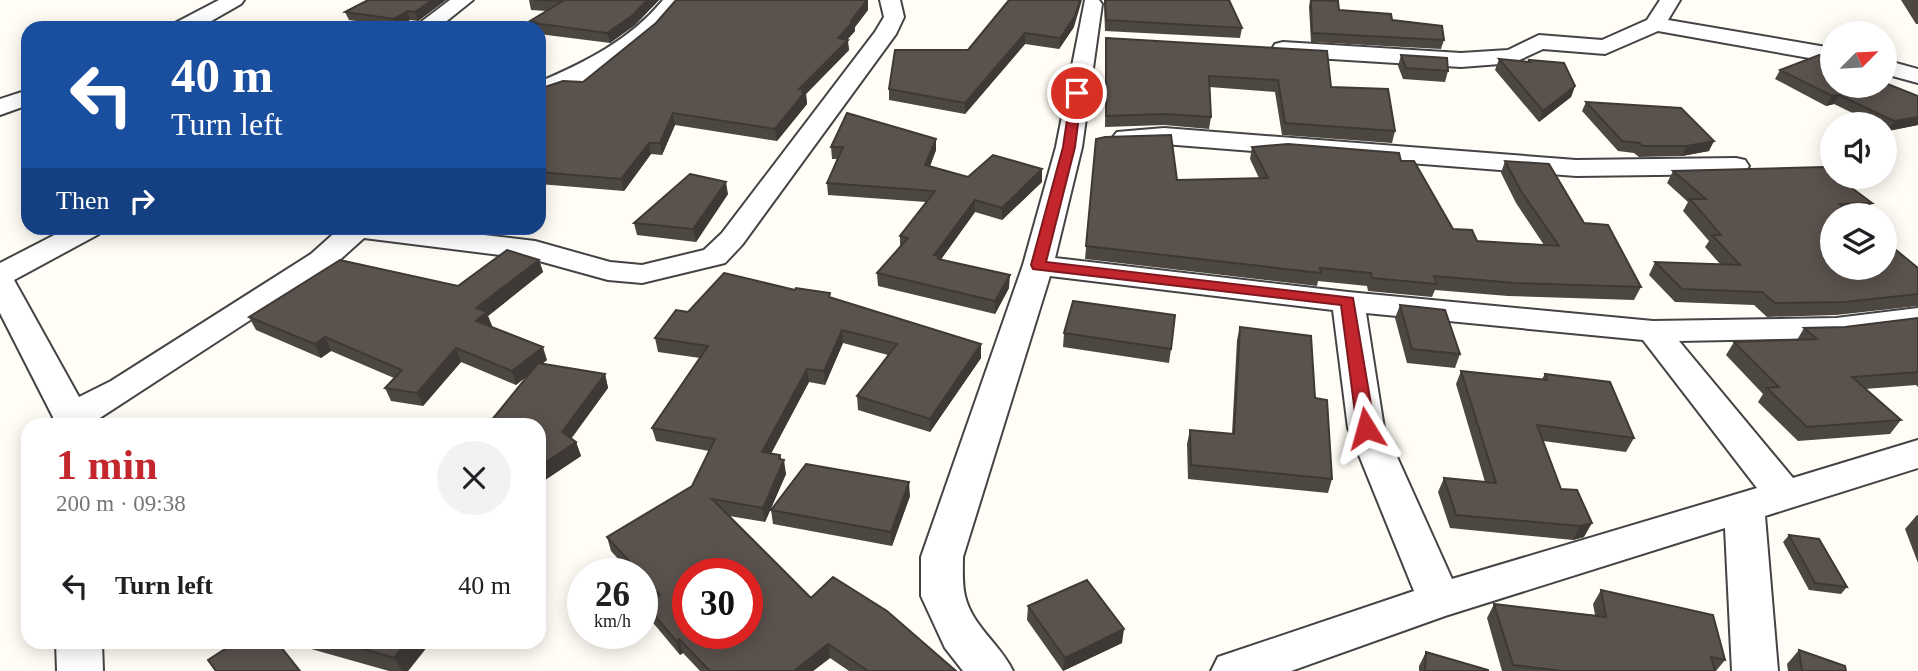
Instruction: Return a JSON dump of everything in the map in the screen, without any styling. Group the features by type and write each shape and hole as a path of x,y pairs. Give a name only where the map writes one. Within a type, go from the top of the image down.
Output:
{"street":[{"path":"196,21 234,0"},
{"path":"434,21 463,0"},
{"path":"546,88 605,61 633,43 674,0"},
{"path":"414,235 535,250 608,271 642,274 714,257 732,239 885,34 894,17 890,0"},
{"path":"1266,48 1461,60 1513,55 1539,42 1605,47 1655,24 1670,0"},
{"path":"990,671 961,635 943,596 942,556 1038,265 1087,142 1084,39 1092,4"},
{"path":"1655,24 1820,53"},
{"path":"1084,39 1112,40"},
{"path":"1897,70 1918,76"},
{"path":"0,108 21,99"},
{"path":"1087,142 1164,136 1576,168 1736,166"},
{"path":"0,275 76,235"},
{"path":"76,418 322,260 349,235"},
{"path":"1038,265 1348,302 1653,331 1836,328 1918,318"},
{"path":"0,282 69,418"},
{"path":"1348,302 1366,428 1440,600"},
{"path":"1653,331 1784,494"},
{"path":"1234,671 1440,600 1918,454"},
{"path":"1744,505 1755,671"},
{"path":"79,649 80,671"}],"building":[{"path":"368,0 432,0 415,12 407,11 394,19 345,12"},
{"path":"534,0 647,0 633,15 607,33 546,25 546,21 530,21 563,1"},
{"path":"676,0 867,0 851,21 854,21 838,38 848,40 799,89 805,89 802,92 805,92 775,129 673,113 660,143 649,143 621,179 546,173 546,87 563,81 583,82 656,23"},
{"path":"1009,0 1080,0 1075,16 1060,38 1025,33 965,103 889,89 895,50 968,50"},
{"path":"1105,0 1229,0 1242,28 1106,20"},
{"path":"1311,0 1338,1 1339,10 1391,14 1392,20 1442,26 1444,40 1312,33"},
{"path":"1106,38 1327,51 1331,87 1388,89 1395,131 1285,123 1278,80 1209,76 1211,117 1165,114 1106,116"},
{"path":"1401,55 1447,58 1448,71 1406,68"},
{"path":"1820,55 1820,90 1780,70"},
{"path":"1499,59 1564,63 1575,86 1543,111"},
{"path":"1897,88 1918,96 1918,117 1897,120 1897,112 1875,112 1845,98 1897,98"},
{"path":"1586,102 1681,108 1714,141 1687,146 1643,146 1622,141"},
{"path":"847,113 936,139 925,165 968,177 993,155 1042,169 1002,208 975,200 934,255 939,256 938,259 1010,275 995,301 877,273 908,238 900,236 935,191 827,183 843,147 831,147"},
{"path":"1171,135 1177,180 1268,178 1252,147 1288,144 1399,153 1401,161 1414,161 1453,229 1472,230 1477,241 1559,246 1521,191 1505,161 1549,164 1584,223 1608,225 1641,287 1514,283 1434,276 1437,284 1372,278 1371,273 1320,268 1321,273 1086,246 1096,139"},
{"path":"1820,167 1820,189 1853,189 1872,203 1820,203 1820,280 1897,280 1897,251 1918,268 1918,294 1845,302 1775,303 1762,292 1682,289 1655,262 1740,265 1712,235 1721,235 1690,199 1706,199 1673,171"},
{"path":"690,174 726,182 693,229 634,223"},
{"path":"507,250 539,260 476,308 487,312 476,321 543,347 512,371 456,348 417,393 385,388 402,370 325,337 315,344 249,317 340,260 458,286"},
{"path":"724,273 795,290 830,293 829,297 981,344 930,419 857,396 897,344 842,330 824,371 807,369 762,452 780,455 779,459 784,460 763,508 712,499 811,598 833,577 887,611 956,671 868,671 828,644 794,671 710,671 689,649 763,649 763,558 672,558 672,636 658,620 658,558 626,558 607,537 692,486 715,439 652,428 708,346 655,338 676,310 688,312"},
{"path":"1073,301 1175,315 1171,349 1064,333"},
{"path":"1400,305 1445,310 1460,354 1412,349"},
{"path":"1918,318 1918,372 1852,377 1901,420 1807,427 1767,388 1779,387 1734,342 1817,339 1804,328 1845,327"},
{"path":"1240,327 1311,336 1315,398 1327,400 1332,479 1191,465 1190,430 1234,434"},
{"path":"538,363 605,374 562,432 576,442 546,462 546,418 493,418"},
{"path":"1461,371 1547,380 1545,374 1610,382 1634,438 1537,425 1561,489 1577,490 1592,523 1580,526 1456,515 1444,478 1496,483"},
{"path":"806,464 909,482 891,532 771,510"},
{"path":"1789,535 1819,539 1847,587 1815,583"},
{"path":"1087,580 1124,629 1065,658 1028,606"},
{"path":"1601,590 1713,615 1725,660 1711,657 1715,671 1562,671 1513,665 1494,604 1606,617"},
{"path":"225,649 283,649 300,671 216,671 208,660"},
{"path":"364,649 401,649 394,658"},
{"path":"1799,650 1845,666 1846,671 1802,671"},
{"path":"1426,652 1488,670 1488,671 1425,671"}],"route":[{"path":"1077,93 1069,147 1038,265 1348,302 1366,428"}]}
